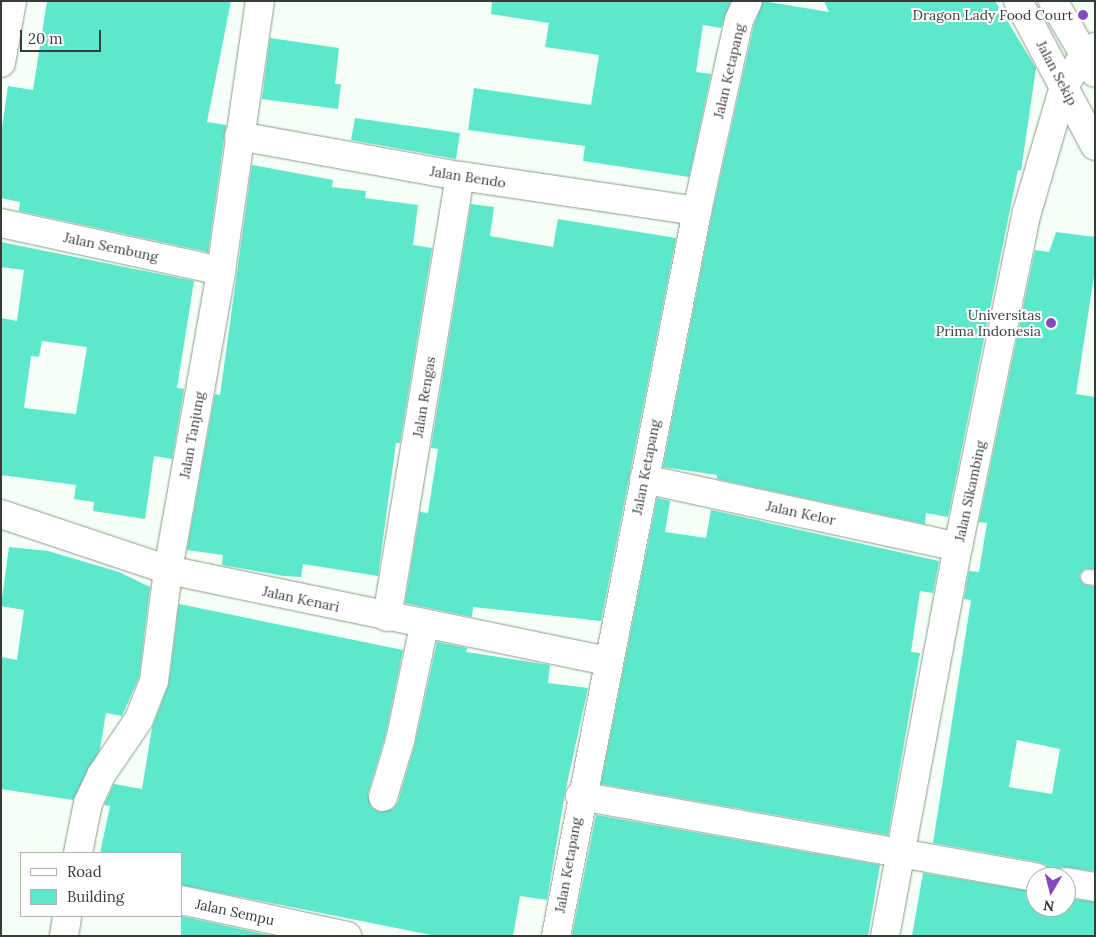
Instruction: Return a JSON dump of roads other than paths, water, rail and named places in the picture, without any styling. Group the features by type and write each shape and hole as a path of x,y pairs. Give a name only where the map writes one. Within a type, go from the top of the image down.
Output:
{"street":[{"path":"1,63 12,1"},
{"name":"Jalan Tanjung","path":"78,852 88,803 149,699 168,570 220,271 260,1"},
{"name":"Jalan Ketapang","path":"556,936 580,796 697,211 739,20 748,1"},
{"name":"Jalan Sekip","path":"1018,1 1095,146"},
{"path":"1053,1 1091,58"},
{"name":"Jalan Sikambing","path":"885,936 903,854 958,548 1027,212 1064,86 1091,58"},
{"name":"Jalan Bendo","path":"239,136 460,176 697,211"},
{"name":"Jalan Rengas","path":"387,618 460,176"},
{"name":"Jalan Sembung","path":"1,222 220,271"},
{"name":"Jalan Kelor","path":"644,479 958,548"},
{"name":"Jalan Kenari","path":"1,514 168,570 424,626 607,662"},
{"path":"383,797 400,741 424,626"},
{"path":"580,796 1026,875"},
{"path":"1076,884 1095,887"},
{"name":"Jalan Sempu","path":"182,900 347,936"},
{"path":"64,936 67,917"}],"place":[{"name":"Dragon Lady Food Court","path":"1083,15"},
{"name":"Universitas Prima Indonesia","path":"1051,323"}]}
